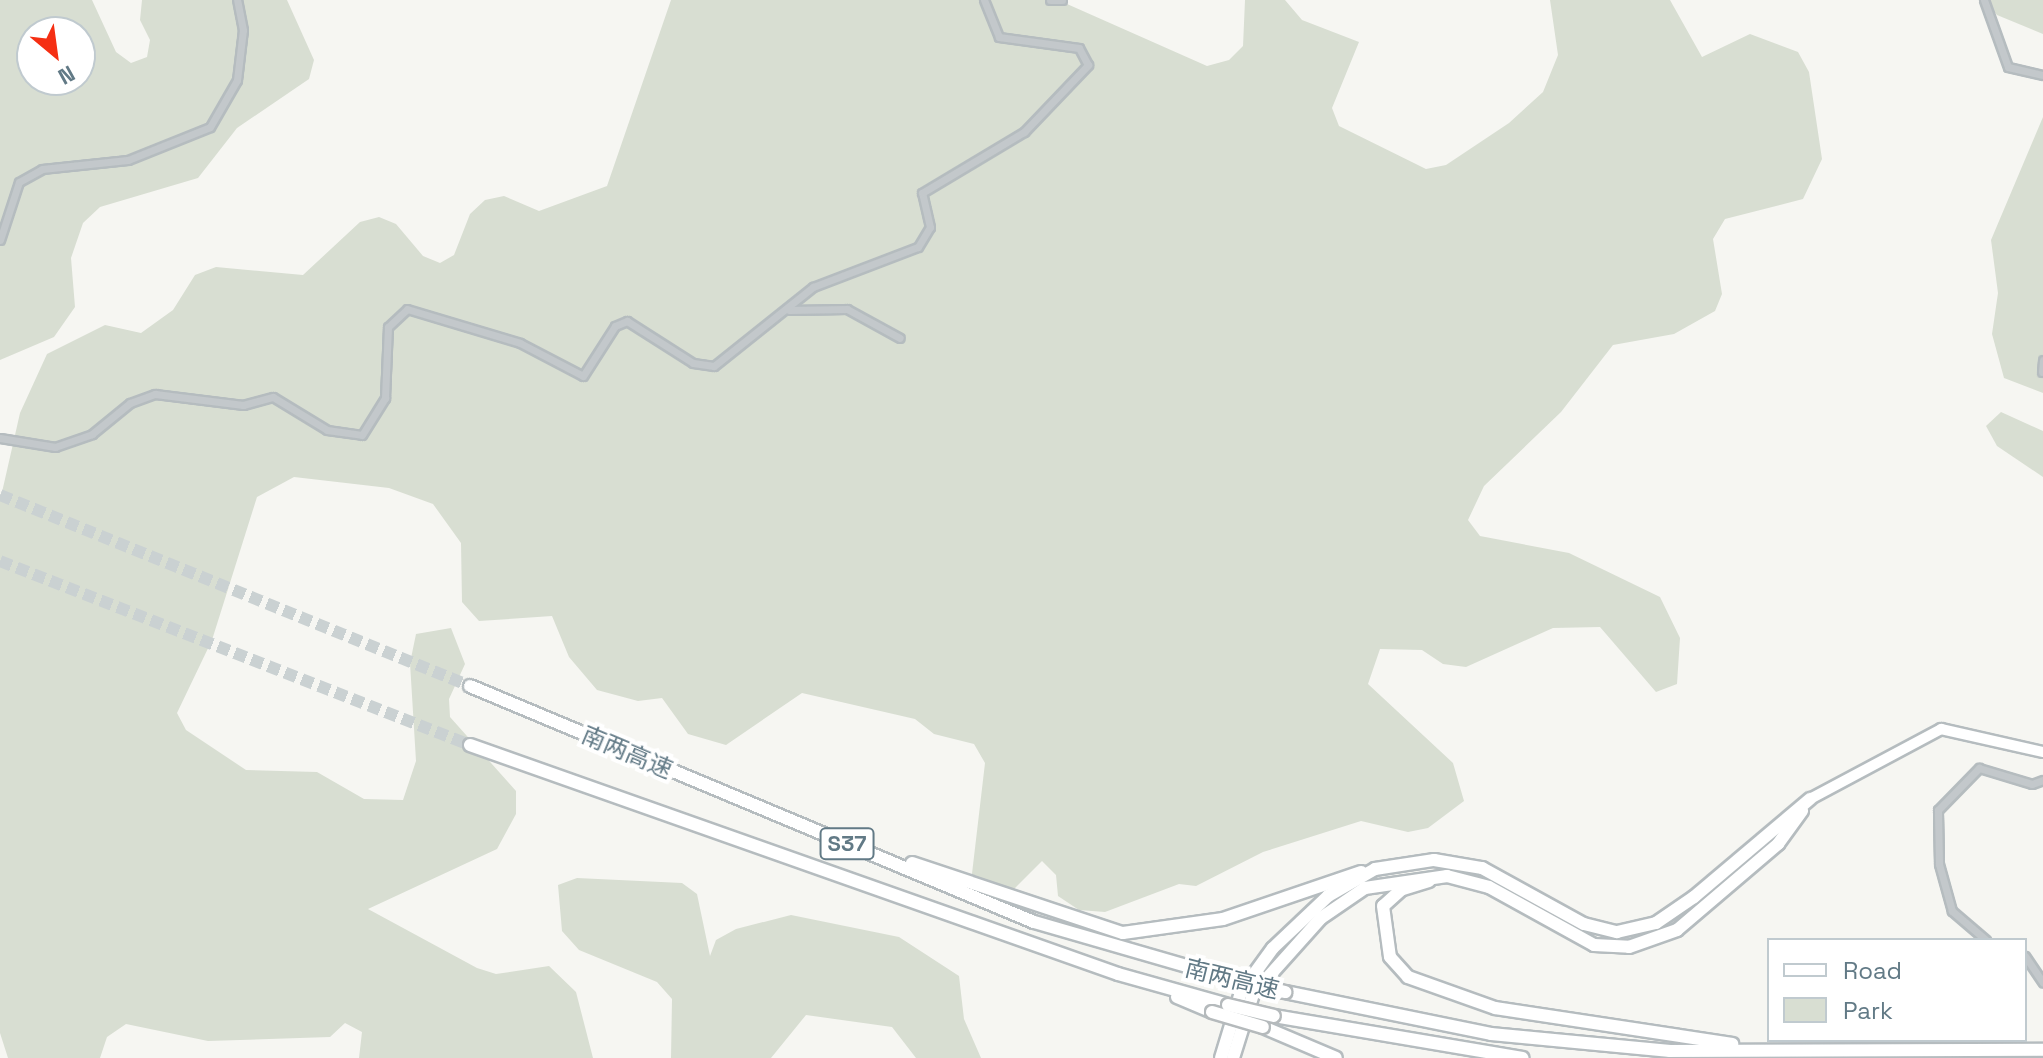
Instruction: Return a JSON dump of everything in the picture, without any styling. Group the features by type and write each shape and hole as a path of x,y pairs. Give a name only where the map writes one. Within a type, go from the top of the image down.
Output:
{"highway":[{"name":"南两高速","path":"470,686 1034,922 1285,992 1491,1034 1670,1051 2043,1050"},
{"name":"南两高速","path":"470,745 1118,974 1274,1016 1522,1058"},
{"path":"817,832 1123,933 1223,919 1375,869 1482,868 1594,945 1629,947 1677,930 1778,844 1810,799"},
{"path":"1221,1058 1241,992 1273,948 1328,896 1375,869"},
{"path":"1449,870 1402,889 1383,906 1390,957 1408,977 1437,992 1637,1033 1795,1051"},
{"path":"1233,1058 1253,994 1321,918 1365,888 1449,870"},
{"path":"1118,974 1212,1012 1263,1027 1336,1058"}],"street":[{"path":"0,240 19,182 42,169 128,160 210,127 237,80 243,30 237,0"},
{"path":"0,438 55,447 92,434 130,403 155,394 243,405 273,397 327,430 362,435 385,398 388,327 407,309 520,343 583,376 615,326 627,321 693,363 714,366 789,310 813,287 918,247 930,227 922,193 1024,132 1088,65 1079,48 999,37 984,0"},
{"path":"1050,0 1062,0"},
{"path":"1984,0 2008,67 2043,75"},
{"path":"789,310 847,309 900,338"},
{"path":"2042,372 2043,360"},
{"path":"1810,799 1941,729 2043,752"},
{"path":"1984,938 1952,911 1939,864 1938,810 1979,768 2032,784 2043,780"},
{"path":"2027,959 2043,983"}],"green space":[{"path":"0,0 92,0 116,52 131,63 147,57 150,40 140,20 142,0 287,0 314,60 309,79 237,128 198,178 100,207 83,223 71,258 75,307 54,337 0,360"},
{"path":"671,0 1058,0 1207,66 1229,60 1243,46 1245,0 1285,0 1302,20 1359,42 1332,108 1339,126 1426,169 1446,165 1509,123 1543,92 1558,55 1550,0 1670,0 1702,57 1750,34 1798,52 1809,72 1822,159 1803,199 1725,219 1713,239 1722,294 1715,311 1674,334 1613,345 1561,412 1484,486 1468,520 1480,536 1569,553 1660,597 1680,638 1677,684 1656,692 1600,627 1553,628 1466,667 1443,664 1422,650 1380,649 1368,684 1453,763 1464,801 1428,828 1408,832 1361,821 1263,852 1196,886 1179,884 1105,912 1079,910 1058,896 1056,875 1042,861 1013,890 987,895 971,882 985,763 974,744 934,734 915,719 802,693 726,745 688,734 662,698 638,701 597,690 569,657 552,616 479,621 462,602 461,543 433,504 389,488 294,477 257,497 212,640 177,713 186,730 246,770 317,772 364,799 403,800 416,761 410,663 416,634 451,628 465,664 449,699 450,717 516,791 516,814 497,849 368,909 477,968 496,974 549,966 576,992 593,1058 359,1058 362,1032 345,1023 330,1037 208,1041 126,1024 107,1037 100,1058 8,1058 0,1033 0,501 20,413 47,354 105,325 141,333 173,310 195,275 216,267 303,275 360,222 379,217 396,224 423,256 440,263 454,255 470,214 485,200 504,196 539,211 607,186"},
{"path":"1983,0 2043,0 2043,34 1997,15"},
{"path":"2043,117 2043,393 2004,378 1992,334 1998,293 1991,240"},
{"path":"2001,412 2043,431 2043,477 1997,446 1986,426"},
{"path":"577,878 682,883 697,894 710,956 716,940 736,929 791,915 899,937 959,976 964,1019 981,1058 916,1058 892,1027 806,1015 771,1058 671,1058 672,999 657,982 579,950 562,931 558,885"}],"tunnel":[{"path":"0,495 470,686"},
{"path":"0,561 470,745"}]}
